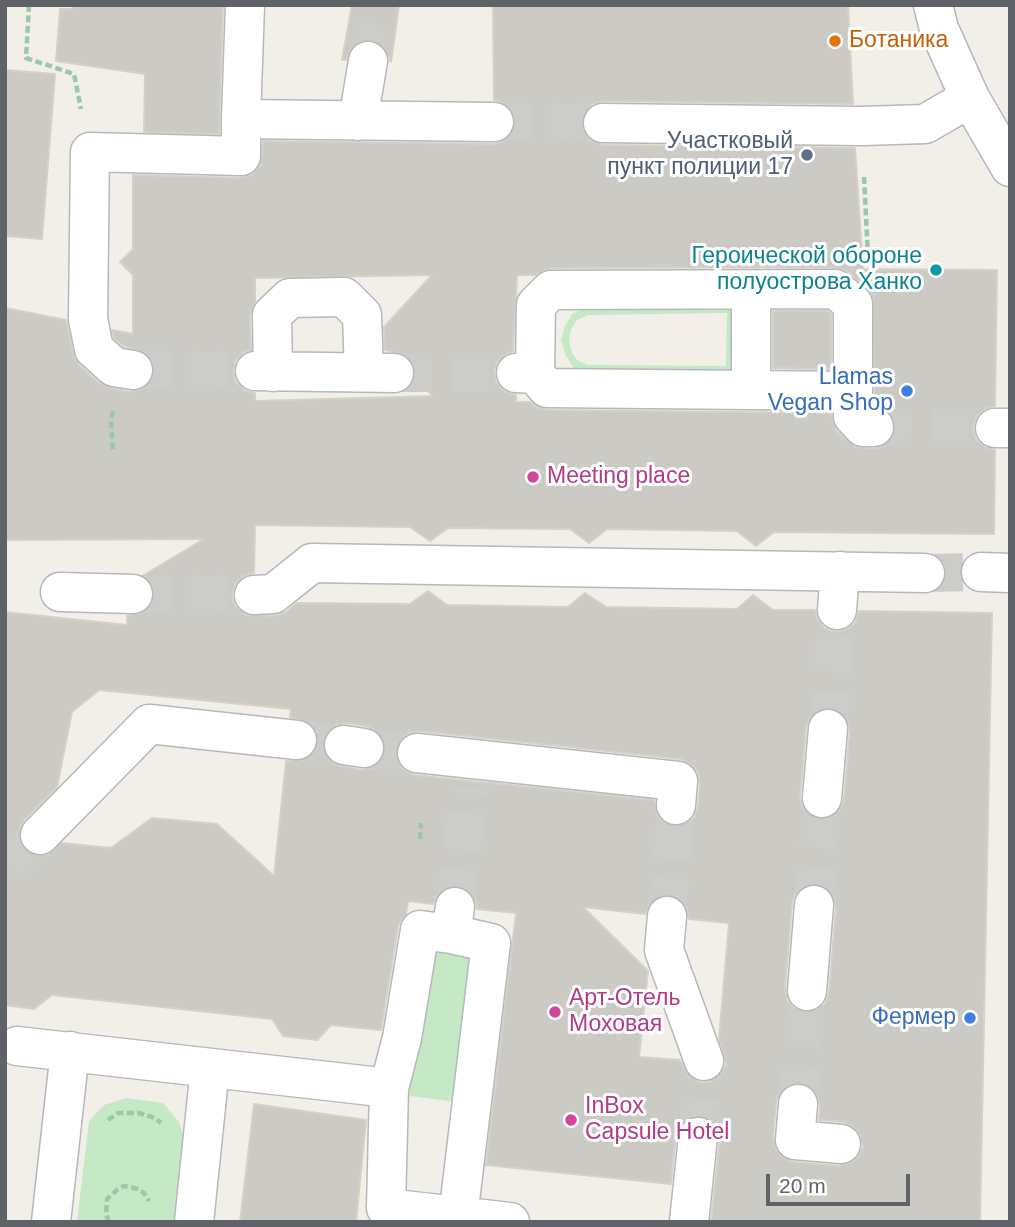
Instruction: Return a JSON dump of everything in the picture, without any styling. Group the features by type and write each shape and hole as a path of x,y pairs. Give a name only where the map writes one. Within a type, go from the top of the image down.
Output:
{"street":[{"path":"133,370 114,367 94,349 88,319 90,152 241,156 245,5"},
{"path":"933,5 939,29 970,98 1010,166"},
{"path":"358,121 368,61"},
{"path":"603,123 862,126 925,124 970,98"},
{"path":"242,119 494,122"},
{"path":"853,391 547,388 526,374 536,305 551,290 835,289 853,304 853,391 853,416 863,427 874,427"},
{"path":"751,290 751,390"},
{"path":"290,298 344,298 362,315 379,373 264,372 272,315 290,298"},
{"path":"254,596 273,594 312,563 925,573"},
{"path":"837,610 840,572"},
{"path":"60,592 133,594"},
{"path":"40,835 149,724 297,740"},
{"path":"822,798 828,729"},
{"path":"417,753 471,774 678,781 676,805"},
{"path":"807,991 814,905"},
{"path":"667,916 664,950 704,1061"},
{"path":"458,1217 491,943 453,920 420,930 402,1038 389,1088 386,1208 458,1217 510,1222"},
{"path":"17,1046 389,1088"},
{"path":"51,1222 70,1051"},
{"path":"194,1222 210,1068"},
{"path":"798,1104 795,1140 841,1144"},
{"path":"690,1222 698,1137"}],"path":[{"path":"29,5 26,58 74,74 90,152"},
{"path":"864,177 868,269"},
{"path":"419,839 421,824"},
{"path":"102,1125 118,1113 139,1113 155,1118 163,1125"},
{"path":"109,1222 106,1214 107,1199 124,1186 131,1186 144,1193 150,1206"}],"green space":[{"path":"734,306 734,373 586,372 573,367 561,340 572,314 586,308","holes":["727,313 726,366 588,365 578,361 572,353 569,340 571,329 577,320 588,315"]},
{"path":"427,946 475,951 457,1102 409,1096"},
{"path":"126,1098 163,1103 179,1122 189,1151 179,1222 77,1222 89,1121 104,1105"}],"building":[{"path":"73,5 223,5 219,134 144,132 145,74 56,61 60,9 73,9"},
{"path":"352,5 399,5 391,62 382,45 371,39 361,40 352,47 346,60 342,60"},
{"path":"493,5 848,5 853,104 603,101 592,104 585,111 581,122 584,133 591,141 603,145 855,148 863,269 997,270 995,406 984,409 976,417 973,427 976,439 985,447 995,450 994,534 774,532 756,546 737,531 607,529 589,543 570,529 448,528 430,541 410,527 255,525 254,573 243,576 235,584 232,595 235,606 245,615 274,616 286,612 297,603 410,604 428,591 447,605 568,607 585,593 606,607 737,609 753,595 773,610 815,610 824,628 836,632 855,623 859,611 992,613 980,1222 711,1222 720,1139 718,1128 711,1120 700,1115 689,1117 680,1125 676,1135 671,1184 486,1165 516,913 477,909 475,898 469,890 459,886 446,887 438,894 433,904 408,901 406,914 398,926 381,1030 331,1025 317,1040 283,1036 272,1019 52,995 34,1009 5,1005 5,612 127,625 127,616 143,613 152,605 155,595 152,584 144,575 204,539 5,540 5,308 66,320 73,353 79,365 99,383 110,388 130,392 141,390 150,383 154,374 153,362 146,353 124,346 114,338 112,330 133,334 133,275 120,262 133,249 133,175 240,178 251,175 260,166 263,141 494,144 504,141 513,133 516,122 513,111 506,104 494,100","holes":["835,267 849,272 873,295 875,405 884,408 893,416 896,426 893,438 884,446 874,449 854,447 837,431 831,413 547,410 538,408 531,402 516,402 516,395 505,392 496,382 494,371 497,362 513,352 517,275 535,275 551,268","432,275 384,327 385,350 406,355 413,363 414,379 433,396 255,401 255,393 244,390 236,382 233,371 236,360 244,352 251,350 250,315 255,302 255,278","99,690 291,709 290,717 310,723 317,732 319,743 315,752 305,760 286,761 274,876 217,824 152,818 111,848 62,843 45,856 34,856 24,850 19,840 19,829 24,820 57,787 72,712","831,707 847,719 850,730 844,800 840,810 832,817 819,820 809,815 802,807 800,797 806,727 810,717 818,710","347,723 367,726 377,731 384,739 385,752 381,762 373,768 361,770 330,762 324,754 322,742 327,732 335,725","419,731 681,759 691,764 698,772 698,807 694,818 686,824 674,827 663,823 657,815 654,800 414,775 405,771 397,762 395,750 399,741 408,733","816,883 827,887 833,895 836,907 829,993 825,1004 806,1013 794,1009 787,1000 785,989 792,903 796,892 804,886","670,894 679,898 686,906 689,919 729,923 719,1039 726,1064 721,1075 711,1082 701,1083 690,1078 680,1060 639,1057 648,971 583,907 645,914 650,903 657,897","800,1082 811,1086 817,1094 820,1106 819,1120 844,1122 853,1126 860,1134 863,1147 859,1156 851,1163 839,1166 793,1162 783,1158 776,1150 773,1138 776,1102 780,1092 788,1085"]},
{"path":"5,70 55,74 42,239 5,236"},
{"path":"773,311 827,311 831,314 831,369 773,368"},
{"path":"254,1104 366,1120 356,1222 240,1222"}],"tunnel":[{"path":"368,61 377,5"},
{"path":"494,122 603,123"},
{"path":"133,370 255,371"},
{"path":"394,373 516,373"},
{"path":"874,427 995,428"},
{"path":"925,573 981,572"},
{"path":"133,594 254,595"},
{"path":"828,729 837,610"},
{"path":"297,740 344,745"},
{"path":"364,748 417,753"},
{"path":"455,907 469,788"},
{"path":"814,905 822,798"},
{"path":"667,916 676,805"},
{"path":"5,867 40,835"},
{"path":"798,1104 807,991"},
{"path":"698,1137 704,1061"}],"place":[{"name":"Ботаника","path":"835,41"},
{"name":"Участковый пункт полиции 17","path":"807,155"},
{"name":"Героической обороне полуострова Ханко","path":"936,270"},
{"name":"Llamas Vegan Shop","path":"907,391"},
{"name":"Meeting place","path":"533,477"},
{"name":"Арт-Отель Моховая","path":"555,1012"},
{"name":"Фермер","path":"970,1018"},
{"name":"InBox Capsule Hotel","path":"571,1120"}]}
